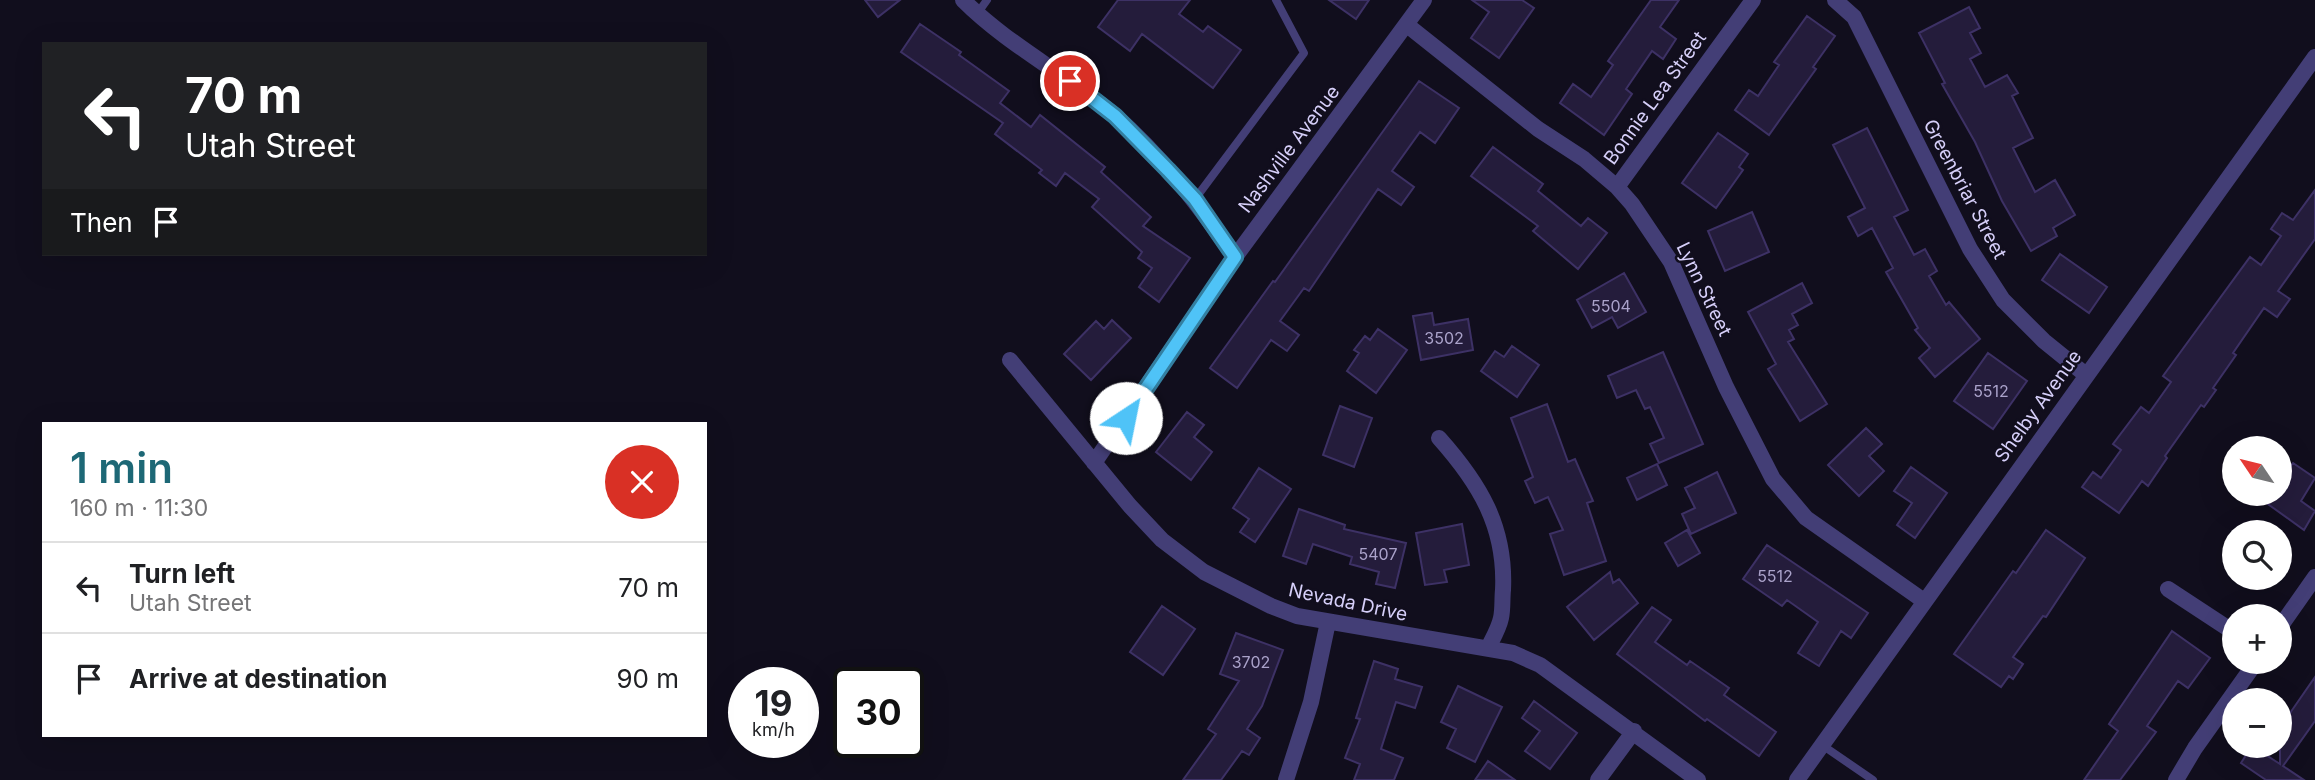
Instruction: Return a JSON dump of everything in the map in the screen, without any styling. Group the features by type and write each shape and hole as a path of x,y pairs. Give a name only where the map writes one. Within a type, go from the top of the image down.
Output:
{"street":[{"path":"963,0 977,14 1115,116 1195,199 1235,257"},
{"name":"Nashville Avenue","path":"1094,463 1235,257 1424,0"},
{"name":"Bonnie Lea Street","path":"1617,187 1753,0"},
{"name":"Greenbriar Street","path":"1835,0 1854,18 1970,249 2003,300 2044,341 2087,375"},
{"name":"Lynn Street","path":"1408,25 1538,129 1584,159 1617,187 1632,204 1671,262 1726,387 1773,479 1806,518 1924,601"},
{"name":"Shelby Avenue","path":"1797,780 2315,57"},
{"name":"Nevada Drive","path":"1010,360 1094,463 1162,540 1204,572 1297,616 1513,653 1540,665 1698,780"},
{"path":"1439,438 1463,464 1484,499 1502,546 1504,571 1501,618 1488,648"},
{"path":"2292,610 2315,578"},
{"path":"2168,589 2222,624"},
{"path":"1286,780 1311,702 1328,622"},
{"path":"2176,780 2195,748 2247,674"},
{"path":"1598,780 1634,731"}],"lane":[{"path":"977,14 987,0"},
{"path":"1195,199 1304,53 1276,0"},
{"path":"1822,745 1873,780"}],"building":[{"path":"865,0 900,0 878,17"},
{"path":"1118,0 1190,0 1179,14 1203,32 1208,26 1241,50 1213,88 1142,34 1130,51 1098,27"},
{"path":"1329,0 1369,0 1356,19"},
{"path":"1472,0 1522,0 1534,8 1499,58 1471,38 1489,12"},
{"path":"1651,0 1679,0 1660,27 1676,39 1663,59 1652,51 1626,89 1632,94 1604,135 1560,103 1573,84 1591,97 1613,65 1608,61"},
{"path":"1969,7 1980,28 1970,33 1981,53 1970,59 1985,87 2007,75 2018,93 2012,96 2033,138 2013,148 2035,192 2055,180 2075,215 2053,228 2057,236 2031,251 2002,201 1919,33"},
{"path":"1807,16 1835,36 1813,67 1816,69 1769,135 1735,110 1749,90 1758,96 1779,65 1774,62"},
{"path":"920,24 961,52 959,55 1009,91 1000,103 1031,127 1040,115 1105,167 1101,172 1151,217 1143,226 1190,258 1159,302 1139,287 1152,268 1138,258 1142,252 1092,207 1099,199 1065,173 1056,186 1039,173 1042,170 995,134 1003,123 901,52"},
{"path":"1419,81 1459,108 1435,143 1420,132 1392,171 1414,187 1401,205 1378,189 1309,291 1304,288 1280,321 1299,335 1287,351 1271,340 1237,388 1210,368"},
{"path":"1867,128 1908,210 1894,217 1914,255 1925,249 1937,271 1929,276 1946,305 1949,302 1980,339 1935,377 1919,358 1930,348 1915,330 1918,328 1886,272 1893,268 1872,228 1858,236 1848,217 1865,208 1833,145"},
{"path":"1718,133 1748,154 1739,167 1743,170 1716,208 1682,183"},
{"path":"1493,147 1543,184 1538,191 1581,226 1588,218 1607,233 1578,269 1533,231 1538,226 1471,176"},
{"path":"2315,190 2315,239 2278,291 2290,299 2277,317 2264,308 2233,353 2236,355 2213,388 2216,390 2204,407 2201,405 2165,456 2167,458 2148,486 2142,481 2119,513 2082,487 2093,472 2101,478 2121,450 2113,444 2141,407 2149,413 2171,382 2163,376 2250,257 2261,265 2281,236 2271,229 2282,213 2293,220"},
{"path":"1752,212 1769,252 1725,271 1708,231"},
{"path":"2060,254 2107,287 2089,313 2042,280"},
{"path":"1624,273 1646,312 1618,328 1612,317 1592,328 1577,300"},
{"path":"1802,283 1812,303 1792,314 1798,325 1789,330 1794,339 1788,342 1827,404 1800,421 1768,369 1776,364 1748,312"},
{"path":"1432,313 1434,325 1468,319 1473,350 1421,360 1413,316"},
{"path":"1112,320 1131,338 1091,380 1064,354 1096,321 1104,329"},
{"path":"1378,329 1407,350 1376,393 1347,371 1359,353 1354,350 1365,336 1370,340"},
{"path":"1512,346 1539,365 1517,397 1481,371 1495,351 1504,357"},
{"path":"1663,352 1703,444 1659,463 1650,444 1664,438 1650,407 1645,409 1636,390 1617,398 1608,376"},
{"path":"1988,353 2027,381 1993,429 1954,401"},
{"path":"1547,404 1568,462 1575,459 1593,501 1587,503 1606,561 1564,575 1550,534 1563,530 1548,497 1535,503 1525,481 1533,477 1511,418"},
{"path":"1340,406 1372,418 1354,467 1323,455"},
{"path":"1187,412 1204,425 1194,437 1212,452 1191,480 1156,452"},
{"path":"1866,428 1882,444 1869,456 1884,471 1859,496 1828,465"},
{"path":"1657,464 1667,485 1637,500 1627,478"},
{"path":"2292,464 2315,478 2301,501 2315,511 2304,530 2271,506 2292,506"},
{"path":"1911,467 1947,493 1915,538 1897,525 1912,503 1894,491"},
{"path":"1259,468 1291,489 1255,542 1240,532 1249,519 1233,508"},
{"path":"1717,472 1736,513 1691,534 1682,514 1695,508 1685,488"},
{"path":"1299,509 1345,525 1344,529 1406,543 1395,588 1376,584 1379,572 1350,564 1352,557 1313,544 1306,564 1283,556"},
{"path":"1462,524 1469,565 1444,570 1447,582 1425,585 1416,533"},
{"path":"1687,530 1700,553 1678,566 1665,543"},
{"path":"2046,530 2085,558 2046,617 2043,616 2013,657 2023,664 2013,679 2009,676 2001,687 1954,654"},
{"path":"1767,545 1868,613 1851,638 1841,631 1819,666 1798,653 1818,622 1787,600 1782,606 1743,579"},
{"path":"1610,572 1613,583 1619,579 1638,603 1594,640 1567,607"},
{"path":"1162,606 1195,629 1163,675 1130,652"},
{"path":"1652,607 1671,620 1655,642 1687,665 1690,661 1729,688 1724,695 1776,732 1759,756 1707,719 1705,721 1617,654"},
{"path":"2172,631 2210,658 2188,688 2178,681 2147,726 2156,732 2120,780 2084,780 2118,731 2109,724"},
{"path":"1236,633 1283,650 1262,706 1247,729 1260,738 1249,755 1242,751 1221,780 1183,780 1216,734 1208,729 1239,681 1220,674"},
{"path":"1374,661 1398,669 1395,679 1422,687 1415,708 1396,702 1381,749 1403,758 1394,780 1354,780 1360,764 1345,758 1360,719 1356,718"},
{"path":"2315,677 2315,721 2292,753 2292,710"},
{"path":"1458,686 1502,707 1475,762 1447,748 1456,729 1441,722"},
{"path":"1534,701 1577,733 1550,769 1525,751 1540,731 1522,718"},
{"path":"2244,758 2271,758 2280,764 2280,758 2289,758 2283,766 2304,780 2266,780 2241,763"},
{"path":"1488,761 1515,780 1475,780"}],"route":[{"path":"1070,81 1115,116 1168,170 1195,199 1235,257 1126,418"}]}
